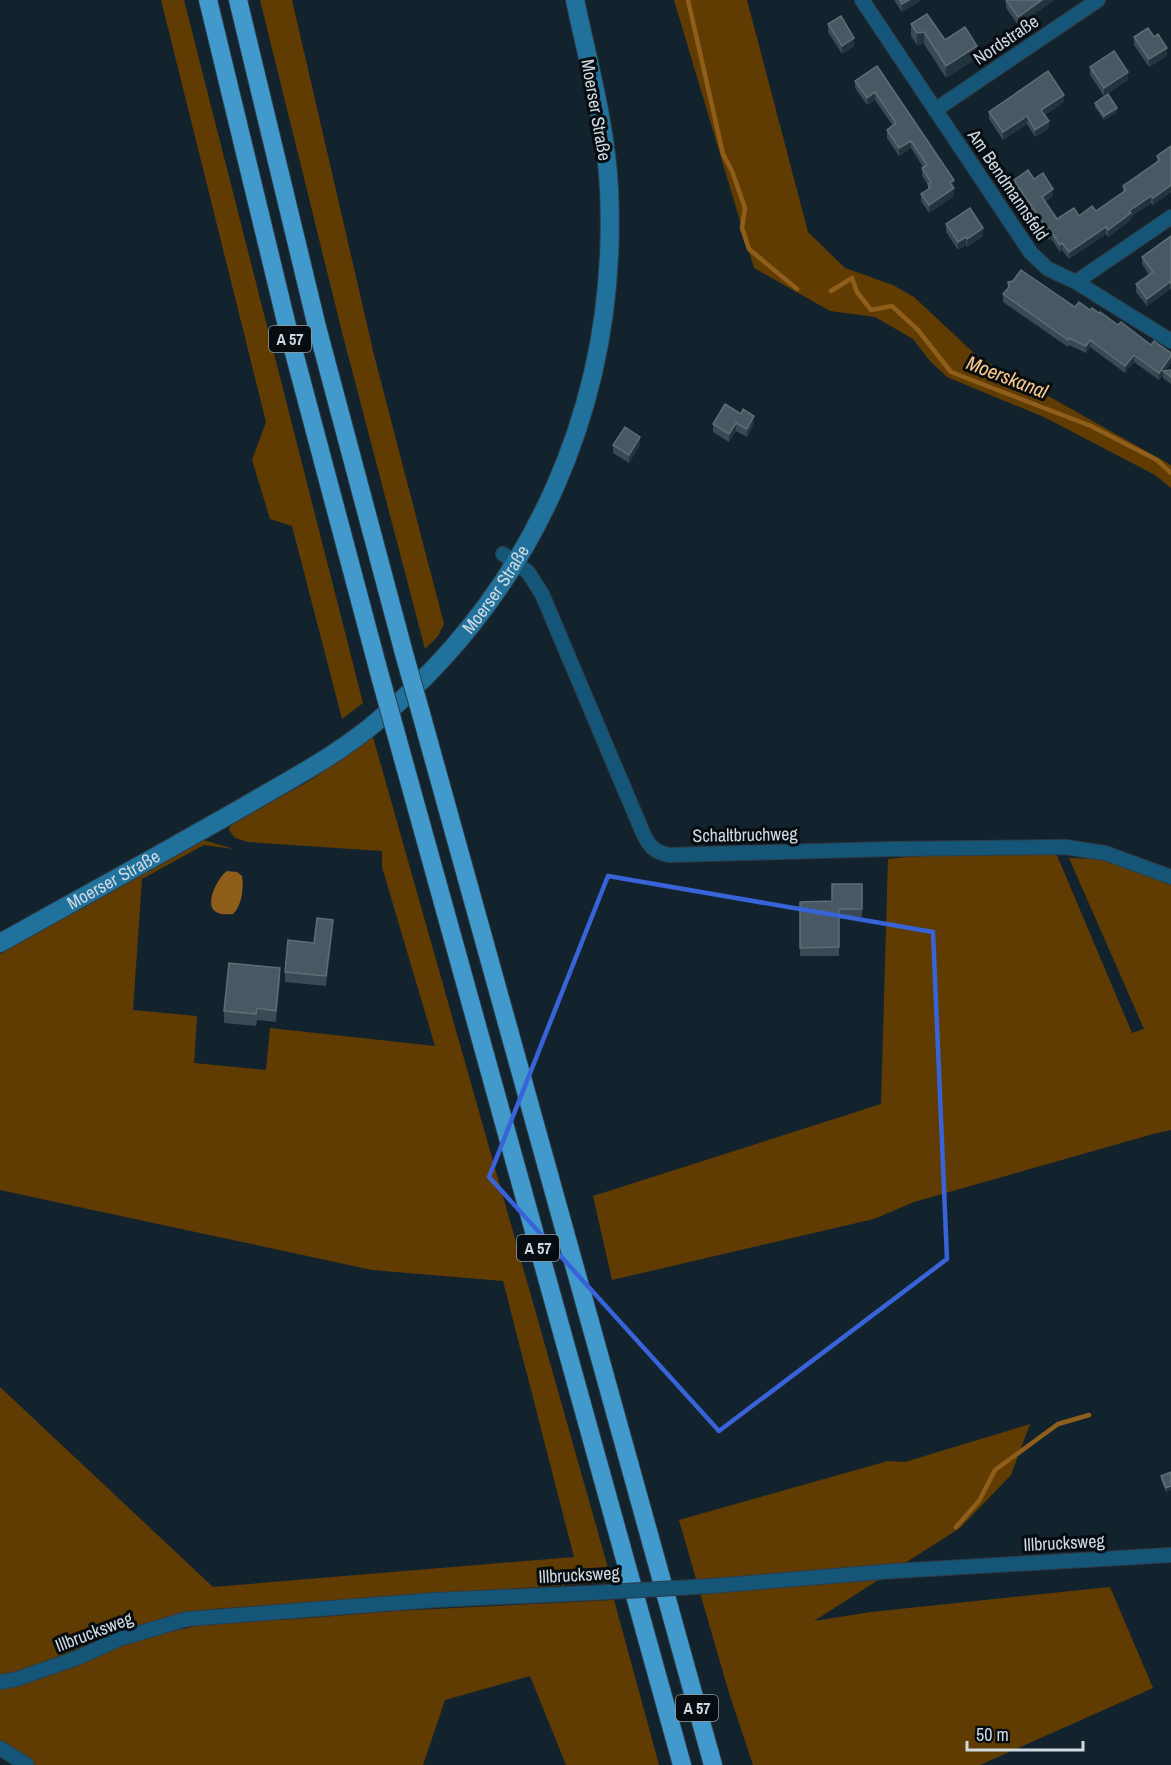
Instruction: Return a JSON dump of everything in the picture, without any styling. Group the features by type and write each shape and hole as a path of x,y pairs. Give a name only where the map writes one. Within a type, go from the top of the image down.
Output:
{"highway":[{"name":"A 57","path":"208,0 288,330 380,676 682,1765"},
{"name":"A 57","path":"238,0 317,327 405,657 713,1765"}],"street":[{"name":"Moerser Straße","path":"0,943 316,764 367,729 426,677 466,633 510,558 544,512 575,438 596,357 607,288 608,177 603,138 575,0"},
{"name":"Am Bendmannsfeld","path":"862,0 1031,253 1048,269 1076,282 1171,341"},
{"name":"Nordstraße","path":"935,110 1098,0"},
{"path":"1076,282 1171,217"},
{"name":"Schaltbruchweg","path":"510,558 528,572 542,594 649,846 657,853 669,855 892,849 1065,848 1105,853 1171,877"},
{"name":"Illbrucksweg","path":"0,1682 17,1679 77,1658 119,1639 187,1619 435,1600 711,1586 894,1571 1171,1555"},
{"path":"0,1748 27,1765"}],"highlighted area":[{"path":"608,876 933,932 947,1259 719,1431 489,1177"}],"shaded area":[{"path":"161,0 184,0 363,703 342,719 292,526 270,519 252,460 266,422"},
{"path":"260,0 292,0 374,355 444,624 438,636 425,649 342,332"},
{"path":"674,0 747,0 808,232 845,268 893,285 914,297 977,356 1171,465 1171,488 1155,475 1046,418 947,377 930,361 913,339 875,317 830,311 754,268"},
{"path":"373,737 612,1582 211,1609 157,1620 111,1635 30,1668 0,1676 0,1387 213,1587 574,1557 503,1281 372,1270 0,1190 0,954 204,840 234,849 204,845 142,879 133,1010 197,1016 194,1063 266,1070 270,1028 435,1046 382,867 382,851 248,842 235,838 229,830 231,825 311,780"},
{"path":"1056,853 1132,1033 1144,1029 1069,858 1098,859 1171,882 1171,1130 914,1202 874,1219 612,1280 593,1196 881,1104 888,859 917,856"},
{"path":"227,871 237,872 242,876 242,896 233,914 218,913 211,905 216,885"},
{"path":"1030,1424 1011,1475 960,1528 814,1621 871,1612 1110,1587 1153,1688 980,1765 753,1765 729,1693 679,1520 888,1461 905,1462"},
{"path":"614,1600 659,1765 566,1765 530,1676 445,1700 423,1765 34,1765 0,1743 0,1688 69,1666 140,1639 213,1622"}],"building":[{"path":"1006,0 1042,0 1018,17"},
{"path":"927,14 945,40 965,27 977,46 946,66 924,32 917,33 911,24"},
{"path":"841,16 854,38 842,46 828,24"},
{"path":"1148,28 1154,37 1158,34 1167,48 1149,59 1134,37"},
{"path":"1114,51 1128,72 1104,88 1090,67"},
{"path":"877,66 954,180 950,183 954,188 929,205 921,194 930,188 928,184 931,182 922,168 927,165 911,141 899,148 887,130 896,123 875,92 867,98 855,81"},
{"path":"1048,71 1064,95 1041,110 1049,121 1035,130 1027,116 1003,132 989,112"},
{"path":"1108,94 1117,108 1104,116 1095,103"},
{"path":"1171,146 1171,185 1129,211 1131,213 1108,230 1106,227 1069,252 1062,243 1060,245 1052,233 1050,234 1014,180 1028,170 1034,179 1043,173 1053,189 1042,197 1057,219 1074,208 1079,216 1092,206 1096,211 1126,190 1123,186 1160,160 1157,156"},
{"path":"970,208 983,228 958,242 946,224"},
{"path":"1171,236 1171,283 1147,299 1136,284 1153,272 1142,257"},
{"path":"1021,270 1075,307 1079,302 1090,310 1092,308 1100,312 1118,325 1121,322 1151,345 1154,341 1171,353 1171,356 1159,373 1134,355 1125,366 1090,340 1086,346 1069,338 1068,340 1003,294 1009,287 1008,282 1013,281"},
{"path":"1171,370 1171,377 1163,371"},
{"path":"725,404 741,414 743,409 754,416 747,429 736,423 729,434 713,424"},
{"path":"625,427 640,437 629,455 613,445"},
{"path":"832,884 862,884 862,909 839,909 839,947 800,948 800,902 832,901"},
{"path":"317,918 333,920 326,976 285,972 288,940 314,943"},
{"path":"229,963 280,968 276,1011 257,1008 256,1014 224,1011"},
{"path":"1171,1472 1171,1486 1166,1488 1161,1476"}],"waterway":[{"name":"Moerskanal","path":"688,0 723,154 732,171 745,208 742,228 749,249 797,289"},
{"name":"Moerskanal","path":"831,291 852,278 857,292 871,310 892,306 918,330 951,372 1091,426 1157,460 1171,473"},
{"path":"956,1527 979,1501 995,1470 1058,1424 1089,1415"}]}
